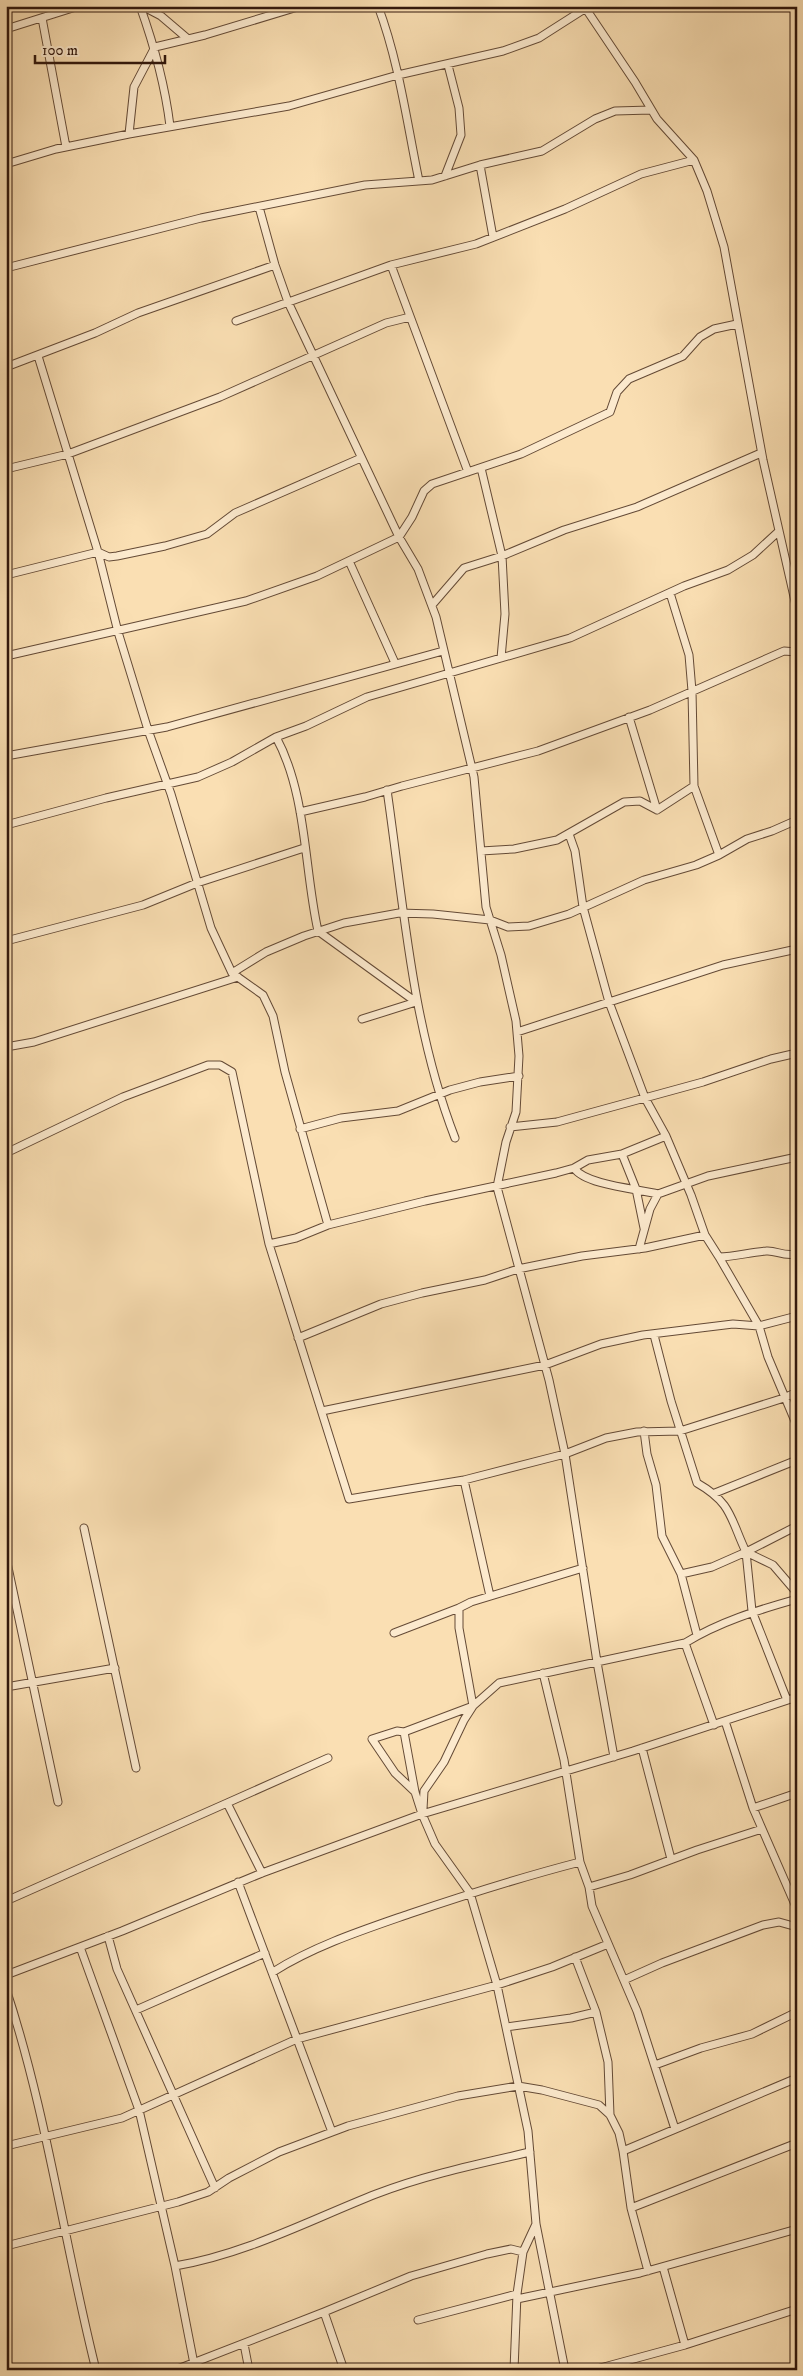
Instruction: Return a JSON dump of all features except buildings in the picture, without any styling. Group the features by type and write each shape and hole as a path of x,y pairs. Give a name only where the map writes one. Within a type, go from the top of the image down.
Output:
{"street":[{"path":"6,29 79,6"},
{"path":"141,6 161,16 188,39"},
{"path":"141,6 155,47 156,60 166,95 170,126"},
{"path":"129,134 134,87 155,47 301,6"},
{"path":"378,6 386,26 398,75 419,181"},
{"path":"6,164 66,147 129,134 289,106 398,75 503,51 539,38 585,7 656,119 694,160 707,191 724,247 761,453 797,610"},
{"path":"42,18 66,147"},
{"path":"445,176 461,135 459,108 448,65"},
{"path":"6,268 146,231 259,207 365,185 419,181 445,176 480,165 542,151 595,119 615,111 651,110"},
{"path":"236,321 391,265 476,244 565,209 642,174 694,160"},
{"path":"480,165 493,237"},
{"path":"259,207 275,265 288,302 312,357 399,538 418,569 432,605 472,769 478,811 486,907 502,955 517,1032 518,1076 516,1112 510,1127 497,1187 545,1365 565,1454 597,1662 614,1756"},
{"path":"6,367 38,356 138,313 275,265"},
{"path":"391,265 468,472"},
{"path":"6,470 68,454 220,396 386,323 410,317"},
{"path":"6,656 118,632 246,601 317,576 399,538 412,517 424,491 432,484 521,454 610,412 617,392 629,379 682,356 700,337 714,329 737,324"},
{"path":"38,356 98,552 118,632 148,730 168,786 211,928 235,975 263,995 273,1016 300,1129 328,1225"},
{"path":"432,605 464,568 502,556 564,530 637,507 761,453"},
{"path":"6,575 98,552 110,557 117,556 165,546 208,534 235,513 361,458"},
{"path":"481,468 502,556 505,614 501,658"},
{"path":"6,825 106,798 168,786 198,777 223,766 276,737 306,726 367,697 570,638 670,593 728,570 753,555 779,531"},
{"path":"349,561 395,663"},
{"path":"670,593 688,654 692,691 694,786 719,855"},
{"path":"6,756 167,727 443,651"},
{"path":"300,812 538,751 629,717 784,651 797,652"},
{"path":"629,717 657,810"},
{"path":"276,737 284,753 298,793 310,894 318,931 416,1002"},
{"path":"657,810 694,786"},
{"path":"387,790 416,1002 438,1096 455,1138"},
{"path":"481,851 514,849 557,840 624,802 640,801 657,810"},
{"path":"6,1047 34,1042 235,975 266,952 318,931 344,924 404,913 490,920 508,927 529,926 569,914 644,880 696,865 719,855 747,839 797,820"},
{"path":"569,834 575,852 583,907 609,1002 644,1098 666,1136 705,1235 759,1326 784,1398 797,1426"},
{"path":"6,942 143,905 197,883 304,848"},
{"path":"517,1032 723,965 797,949"},
{"path":"362,1019 416,1002"},
{"path":"510,1127 557,1122 797,1053"},
{"path":"6,1153 123,1097 208,1065 220,1065 232,1072 269,1244 349,1499 464,1480 565,1454 606,1438 644,1431 680,1431 784,1398 797,1392"},
{"path":"300,1129 341,1118 398,1111 480,1082 518,1076"},
{"path":"269,1244 296,1238 328,1225 574,1168 588,1160 622,1154 666,1136"},
{"path":"622,1154 636,1189 644,1229"},
{"path":"574,1168 578,1173 593,1181 658,1194 708,1176 797,1156"},
{"path":"639,1249 644,1229 658,1194"},
{"path":"298,1338 381,1304 485,1280 518,1268 582,1256 639,1249 705,1235"},
{"path":"719,1257 737,1257 768,1250 786,1256 797,1254"},
{"path":"322,1411 545,1365 601,1344 733,1324 759,1326 797,1316"},
{"path":"654,1335 680,1431 697,1482 715,1493 729,1510 746,1552 752,1611 787,1700"},
{"path":"644,1431 647,1454 656,1486 662,1536 681,1574 697,1635"},
{"path":"715,1493 797,1460"},
{"path":"464,1480 490,1596"},
{"path":"681,1574 712,1567 797,1526"},
{"path":"84,1528 136,1768"},
{"path":"746,1552 774,1565 797,1593"},
{"path":"6,1558 58,1802"},
{"path":"394,1633 490,1596 583,1568"},
{"path":"415,1792 395,1773 372,1739 397,1731 404,1732 472,1706 499,1683 685,1643 697,1635 752,1611 797,1599"},
{"path":"422,1814 424,1792 444,1762 472,1706 460,1628 460,1608"},
{"path":"685,1643 714,1725"},
{"path":"6,1686 115,1668"},
{"path":"543,1673 565,1770 580,1862 589,1887 592,1906 624,1980 656,2065 675,2129"},
{"path":"6,1975 108,1936 238,1882 422,1814 642,1748 797,1697"},
{"path":"725,1721 753,1808 797,1909"},
{"path":"404,1732 415,1792 422,1814 435,1844 470,1893 497,1985 528,2131 536,2224 565,2370"},
{"path":"642,1748 671,1859"},
{"path":"6,1901 328,1758"},
{"path":"753,1808 797,1793"},
{"path":"227,1803 262,1873"},
{"path":"589,1887 630,1875 671,1859 762,1829"},
{"path":"273,1972 295,1958 377,1925 470,1893 580,1862"},
{"path":"238,1882 332,2132"},
{"path":"624,1980 662,1963 763,1925 779,1922 797,1927"},
{"path":"108,1936 117,1968 215,2188"},
{"path":"6,2146 122,2118 297,2039 497,1985 608,1944"},
{"path":"80,1947 139,2110 175,2266 194,2364"},
{"path":"136,2010 265,1953"},
{"path":"575,1957 596,2012 608,2062 610,2116"},
{"path":"6,1989 23,2041 47,2136 76,2292 96,2370"},
{"path":"506,2027 571,2018 596,2012"},
{"path":"656,2065 701,2048 752,2034 797,2012"},
{"path":"623,2150 797,2078"},
{"path":"6,2246 201,2195 279,2152 390,2113 458,2096 518,2086 542,2090 599,2105 610,2116 620,2133 631,2208 648,2271"},
{"path":"631,2208 797,2143"},
{"path":"175,2266 231,2253 377,2194 447,2171 530,2152"},
{"path":"514,2370 517,2296 523,2252 536,2224"},
{"path":"418,2320 517,2296 648,2271 797,2229"},
{"path":"175,2370 410,2276 511,2249 523,2252"},
{"path":"663,2267 685,2345"},
{"path":"592,2370 685,2345 751,2322 797,2309"},
{"path":"324,2312 344,2370"},
{"path":"244,2344 249,2370"}]}
